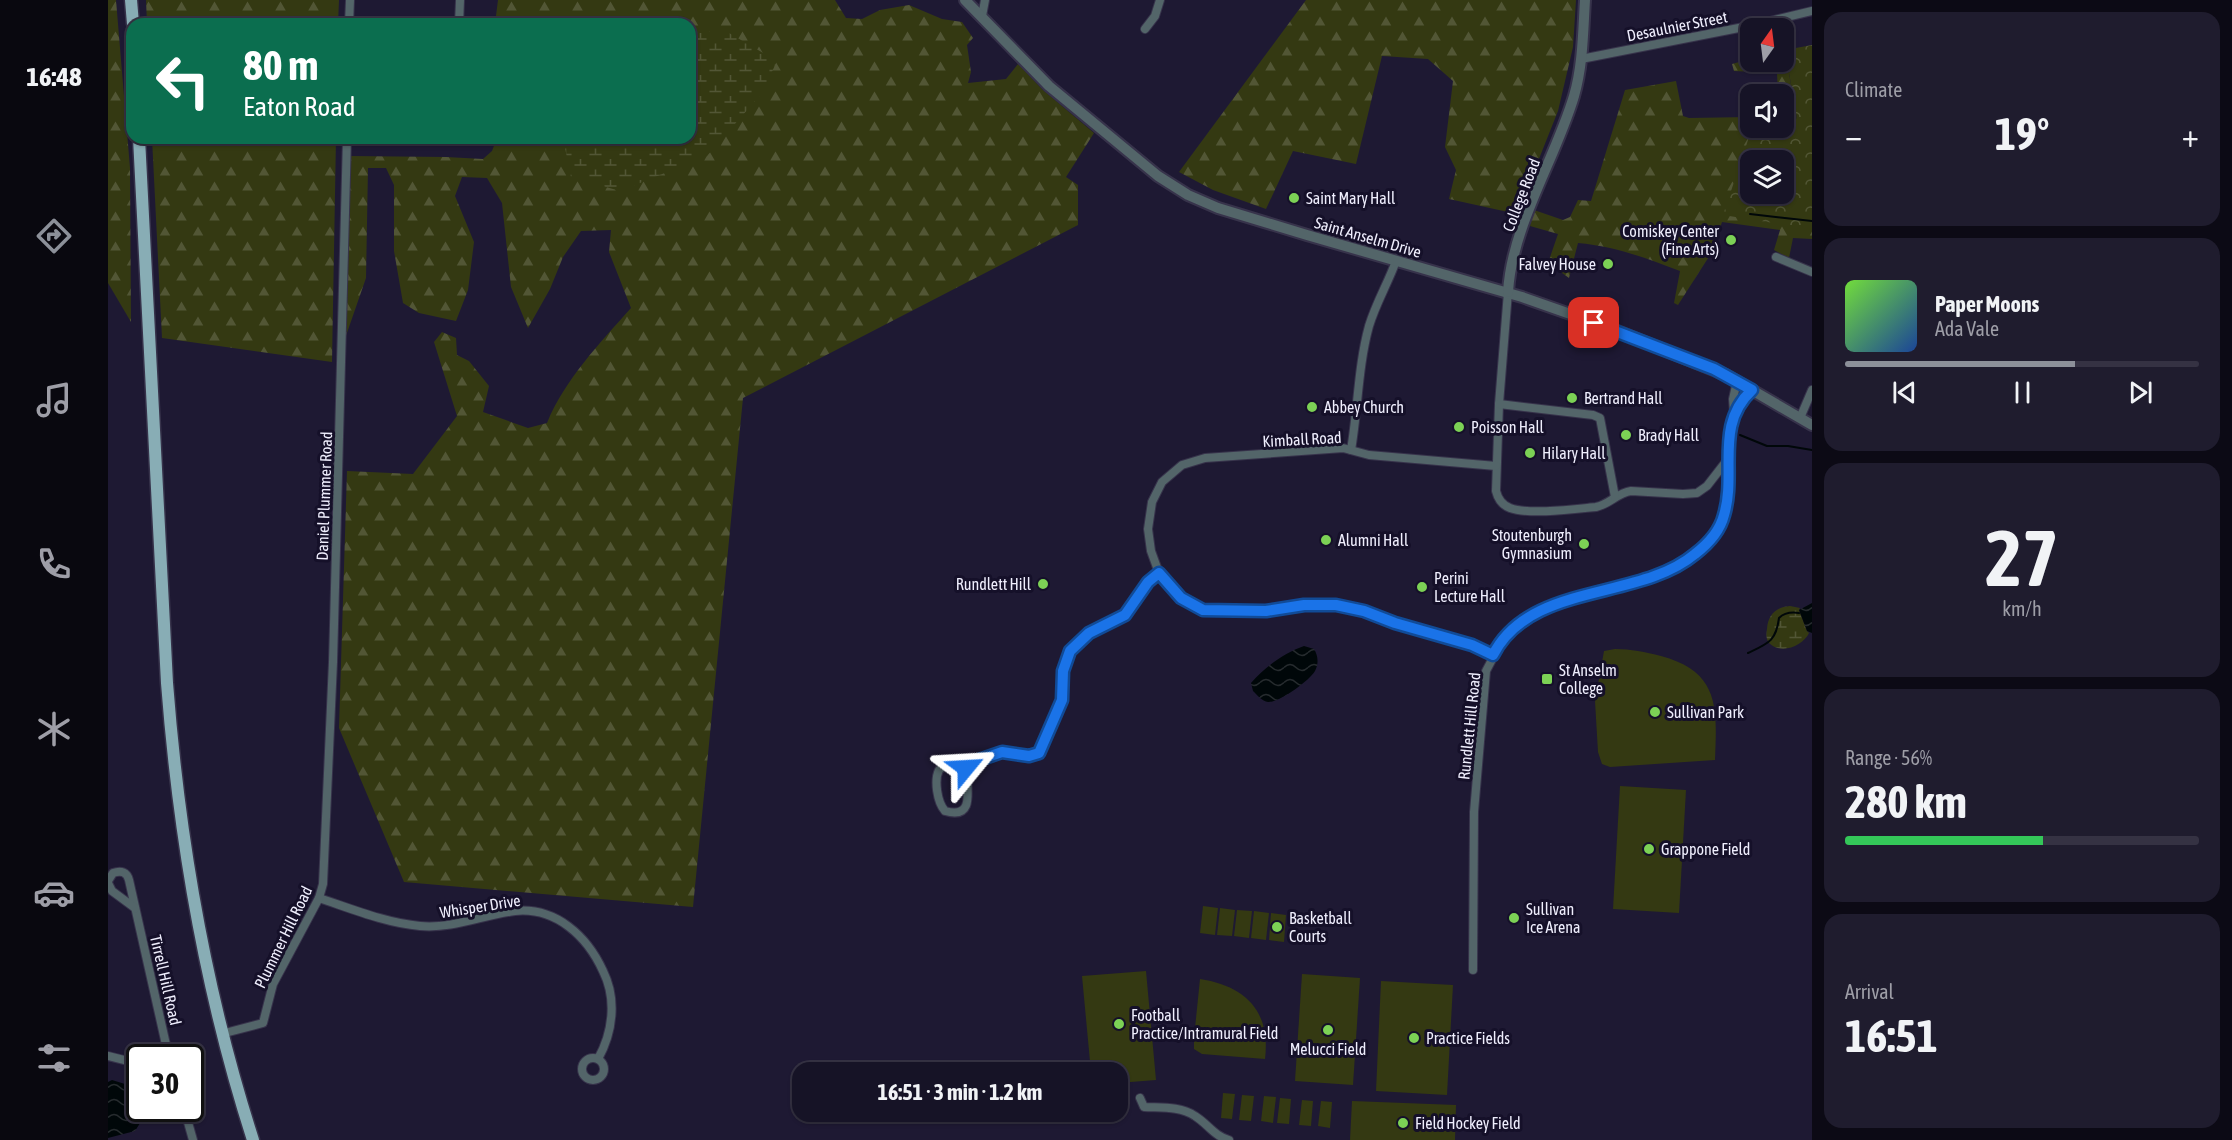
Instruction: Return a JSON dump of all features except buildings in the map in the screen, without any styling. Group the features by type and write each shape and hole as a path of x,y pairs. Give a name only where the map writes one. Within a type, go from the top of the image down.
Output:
{"main road":[{"path":"131,0 132,18"},
{"path":"139,144 167,683 174,766 184,847 198,929 221,1034 252,1140"}],"street":[{"path":"350,0 350,18"},
{"path":"459,18 460,0"},
{"name":"Saint Anselm Drive","path":"965,0 1049,86 1126,151 1177,190 1229,211 1508,292 1648,343 1714,369 1812,425"},
{"path":"982,16 986,0"},
{"path":"1145,29 1155,16 1160,0"},
{"name":"College Road","path":"1585,0 1577,84 1569,111 1520,236 1508,292 1499,404 1497,497 1510,508 1535,510 1596,507 1605,505 1615,497 1631,491 1697,493 1707,486 1728,459"},
{"name":"Desaulnier Street","path":"1581,59 1744,27 1812,11"},
{"name":"Daniel Plummer Road","path":"324,855 333,662 347,144"},
{"path":"1776,257 1812,272"},
{"name":"Kimball Road","path":"1159,573 1148,537 1150,510 1162,482 1182,465 1205,458 1334,449 1352,450 1361,367 1368,331 1376,306 1396,261"},
{"name":"Rundlett Hill Road","path":"1473,970 1474,813 1486,671 1493,655 1512,629 1542,611 1654,575 1684,562 1711,539 1725,513 1728,459 1734,412 1733,399 1737,381"},
{"path":"1734,412 1752,390"},
{"path":"1800,418 1812,390"},
{"path":"1499,404 1593,415 1600,418 1615,497"},
{"path":"1352,450 1369,455 1496,465"},
{"path":"967,764 968,799 966,806 957,812 945,810 940,803 936,780 938,772 944,766 967,764 1002,752 1029,756 1039,753 1062,700 1063,671 1070,651 1089,633 1125,615 1148,582 1159,573 1181,598 1203,610 1266,611 1304,605 1336,605 1364,611 1395,623 1472,645 1493,655"},
{"name":"Plummer Hill Road","path":"221,1034 263,1023 273,984 319,898 324,884 324,855"},
{"name":"Tirrell Hill Road","path":"135,908 112,891 108,882 110,875 116,872 126,874 129,880 166,1044"},
{"name":"Whisper Drive","path":"319,898 394,922 419,926 458,924 522,911 545,914 560,921 580,936 591,949 603,969 610,992 612,1009 610,1025 598,1059"},
{"path":"108,1056 126,1060"},
{"path":"1140,1098 1144,1107 1176,1109 1191,1114 1215,1134 1229,1140"},
{"path":"188,1122 194,1140"}],"green space":[{"path":"108,0 116,0 126,144 128,144 130,168 131,322 108,283"},
{"path":"146,0 339,0 338,18 147,18"},
{"path":"498,0 835,0 846,18 862,19 880,10 909,5 942,19 962,22 973,38 967,45 971,72 968,83 1006,79 1018,64 1043,90 1094,133 1066,177 1078,185 1078,225 743,398 693,907 404,882 339,728 347,471 413,474 457,416 434,342 442,332 456,338 457,355 469,361 489,386 483,412 528,428 547,423 563,391 573,377 631,308 609,252 611,230 581,231 563,257 550,289 528,328 511,287 502,203 487,178 462,177 455,196 474,242 468,290 456,321 419,313 403,303 394,251 394,185 386,168 368,168 366,278 340,353 348,156 483,159 492,151 495,144 696,144 696,18 496,18"},
{"path":"1306,0 1576,0 1573,47 1558,111 1517,214 1449,199 1456,170 1445,147 1453,81 1428,59 1382,56 1356,164 1293,151 1266,209 1213,190 1179,172"},
{"path":"696,31 729,33 777,61 762,93 707,156 620,191 571,177 564,144 696,144"},
{"path":"1812,45 1812,229 1723,215 1740,164 1740,204 1794,204 1794,150 1745,150 1749,138 1794,138 1794,119 1797,119 1794,84 1791,84 1789,72 1794,72 1794,48"},
{"path":"1740,62 1740,71 1734,71 1732,64"},
{"path":"1756,72 1789,72 1791,84 1778,84 1777,73"},
{"path":"1676,81 1683,116 1689,118 1740,117 1740,138 1769,138 1751,150 1740,150 1740,184 1736,198 1740,199 1740,204 1761,204 1786,210 1794,204 1794,200 1812,179 1812,239 1793,238 1789,258 1774,250 1780,230 1722,222 1712,252 1678,305 1674,303 1680,271 1642,257 1578,243 1569,278 1548,263 1558,234 1530,226 1534,210 1563,220 1570,217 1578,200 1591,201 1625,90"},
{"path":"1794,102 1797,120 1794,122"},
{"path":"152,144 336,144 332,362 162,338"},
{"path":"1790,606 1800,608 1809,633 1797,645 1785,649 1774,647 1767,638 1769,620 1777,610"},
{"name":"Sullivan Park","path":"1615,649 1661,656 1680,663 1695,672 1705,682 1714,708 1715,760 1610,767 1602,764 1598,752 1595,701 1604,651"},
{"name":"Grappone Field","path":"1620,786 1686,790 1679,913 1613,909"},
{"path":"1203,906 1218,908 1215,935 1200,933"},
{"path":"1220,908 1235,910 1232,936 1217,935"},
{"name":"Basketball Courts","path":"1237,910 1252,911 1249,938 1234,936"},
{"name":"Basketball Courts","path":"1254,911 1269,913 1266,940 1251,938"},
{"name":"Basketball Courts","path":"1271,913 1286,915 1284,942 1269,940"},
{"name":"Football Practice/Intramural Field","path":"1146,971 1156,1080 1128,1082 1128,1062 1090,1062 1082,976"},
{"name":"Melucci Field","path":"1302,974 1360,978 1353,1085 1295,1081"},
{"path":"1200,979 1230,988 1252,1004 1264,1027 1265,1059 1202,1054 1194,1049"},
{"name":"Practice Fields","path":"1381,981 1453,985 1447,1095 1376,1091"},
{"path":"1223,1093 1235,1094 1232,1119 1221,1118"},
{"path":"1242,1095 1254,1096 1251,1121 1239,1120"},
{"path":"1264,1096 1276,1097 1273,1123 1261,1121"},
{"path":"1280,1098 1291,1099 1289,1124 1277,1123"},
{"path":"1302,1100 1313,1101 1311,1126 1299,1125"},
{"path":"1321,1101 1332,1102 1330,1128 1318,1126"},
{"name":"Field Hockey Field","path":"1352,1101 1456,1105 1455,1140 1350,1140"}],"water":[{"path":"1812,603 1812,633 1807,631 1799,610"},
{"path":"1304,646 1314,649 1318,660 1315,671 1307,680 1286,695 1268,702 1260,698 1253,691 1251,683 1275,661"},
{"path":"112,1080 126,1085 126,1122 141,1122 135,1131 108,1138 108,1082"}],"waterway":[{"path":"1750,214 1812,221"},
{"path":"1740,435 1767,446 1788,446 1812,450"},
{"path":"1748,653 1761,647 1773,637 1781,616 1799,613"}],"place":[{"name":"Saint Mary Hall","path":"1294,198"},
{"name":"Comiskey Center (Fine Arts)","path":"1731,240"},
{"name":"Falvey House","path":"1608,264"},
{"name":"Bertrand Hall","path":"1572,398"},
{"name":"Abbey Church","path":"1312,407"},
{"name":"Poisson Hall","path":"1459,427"},
{"name":"Brady Hall","path":"1626,435"},
{"name":"Hilary Hall","path":"1530,453"},
{"name":"Alumni Hall","path":"1326,540"},
{"name":"Stoutenburgh Gymnasium","path":"1584,544"},
{"name":"Rundlett Hill","path":"1043,584"},
{"name":"Perini Lecture Hall","path":"1422,587"},
{"name":"St Anselm College","path":"1547,679"},
{"name":"Sullivan Park","path":"1655,712"},
{"name":"Grappone Field","path":"1649,849"},
{"name":"Sullivan Ice Arena","path":"1514,918"},
{"name":"Basketball Courts","path":"1277,927"},
{"name":"Football Practice/Intramural Field","path":"1119,1024"},
{"name":"Melucci Field","path":"1328,1030"},
{"name":"Practice Fields","path":"1414,1038"},
{"name":"Field Hockey Field","path":"1403,1123"}],"route":[{"path":"966,768 967,764 995,753 1005,752 1029,756 1039,753 1062,700 1063,671 1070,651 1089,633 1125,615 1143,588 1159,573 1181,598 1198,609 1208,612 1266,611 1304,605 1336,605 1364,611 1395,623 1472,645 1493,655 1512,629 1542,611 1654,575 1691,558 1711,539 1724,517 1734,412 1752,390 1714,369 1594,323"}]}
